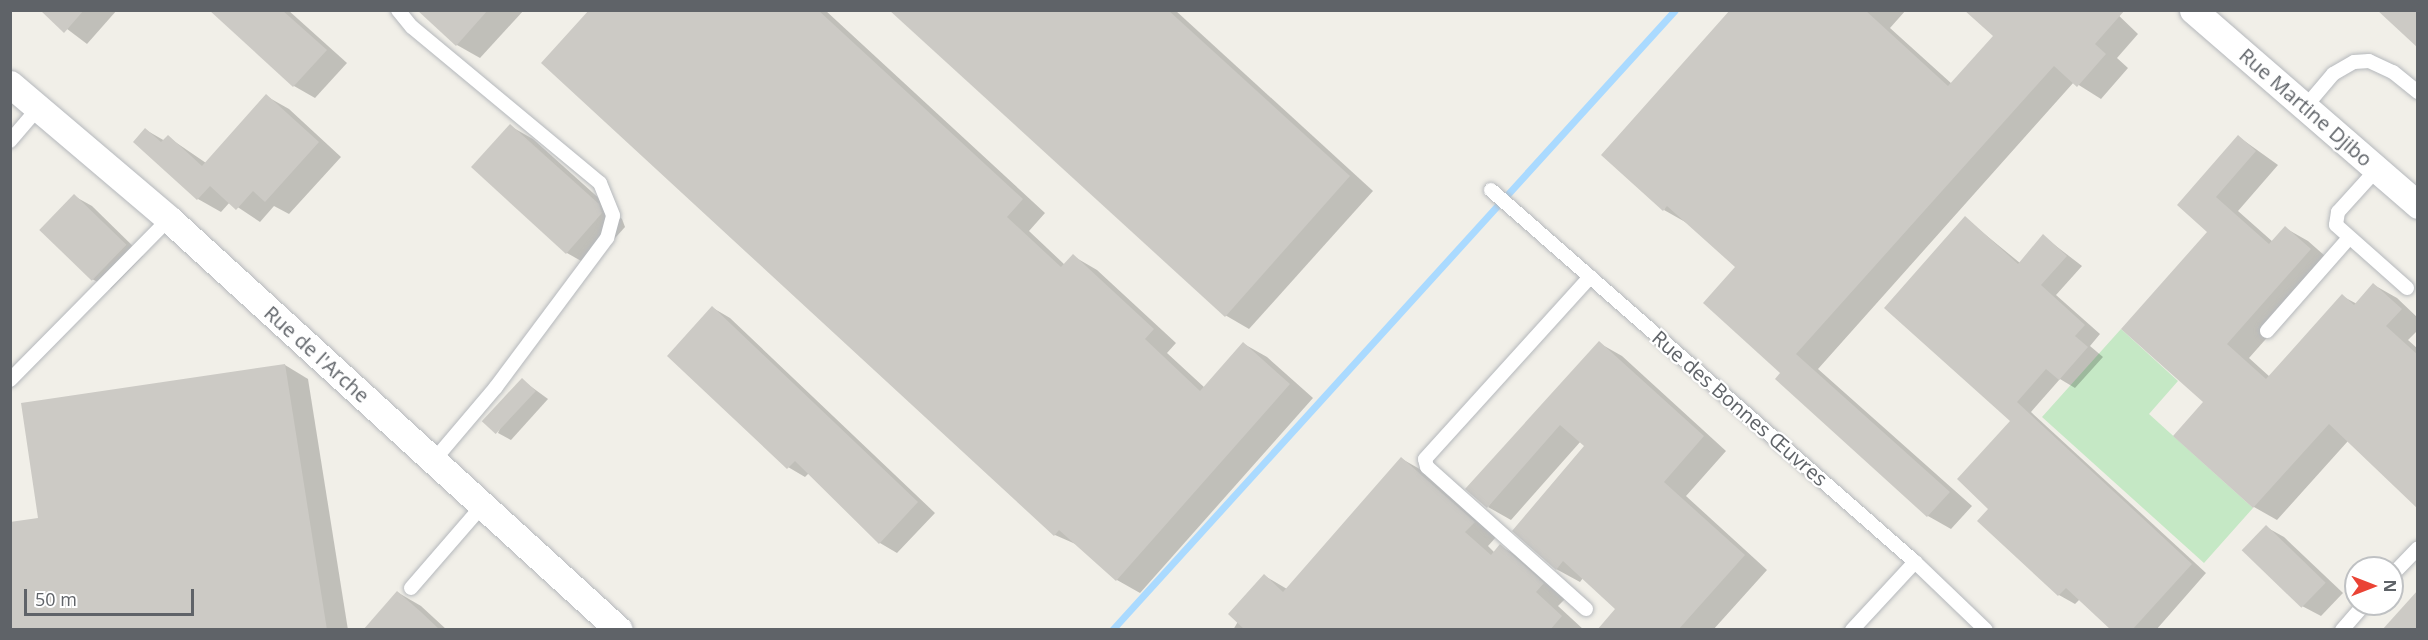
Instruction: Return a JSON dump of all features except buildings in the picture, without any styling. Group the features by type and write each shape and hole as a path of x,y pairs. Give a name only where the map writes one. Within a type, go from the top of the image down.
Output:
{"street":[{"name":"Rue Martine Djibo","path":"2193,10 2418,205"},
{"name":"Rue de l'Arche","path":"10,84 169,219 619,630"}],"lane":[{"path":"398,10 412,27 600,183 613,216 607,238 496,387 434,460"},
{"path":"2306,106 2333,74 2354,62 2369,61 2393,72 2418,92"},
{"path":"10,141 39,107"},
{"path":"2377,169 2335,219 2348,239 2407,288"},
{"name":"Rue des Bonnes Œuvres","path":"1491,190 1916,562 1986,630"},
{"path":"10,380 169,219"},
{"path":"2267,331 2348,239"},
{"path":"1586,609 1427,467 1425,459 1590,277"},
{"path":"411,588 483,505"},
{"path":"2404,563 2418,548"},
{"path":"1852,630 1916,562"},
{"path":"2342,630 2354,616"}],"green space":[{"path":"2121,329 2178,381 2149,414 2253,508 2204,563 2042,417"}],"waterway":[{"path":"1112,630 1675,10"}]}
